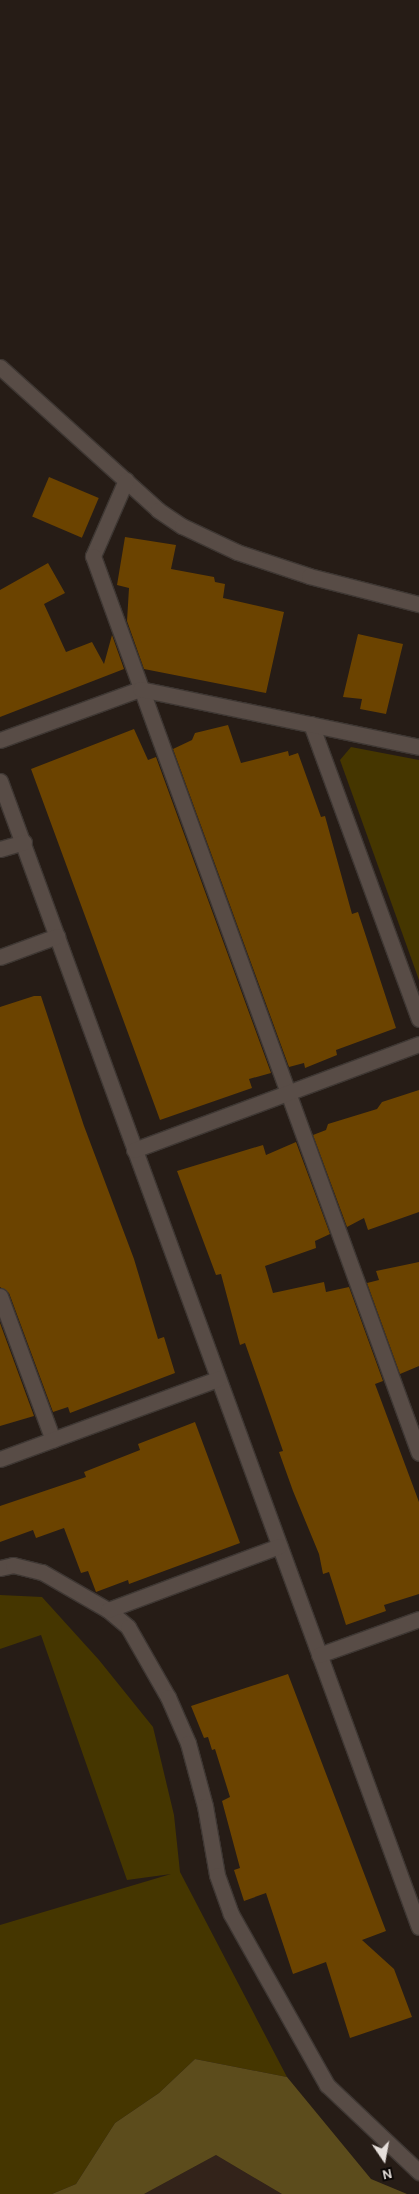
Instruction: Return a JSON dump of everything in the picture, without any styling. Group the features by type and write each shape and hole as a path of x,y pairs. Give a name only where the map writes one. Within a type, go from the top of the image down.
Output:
{"street":[{"path":"0,366 158,510 182,526 237,552 309,576 419,604"},
{"path":"126,480 93,556 419,1453"},
{"path":"0,740 140,689 419,748"},
{"path":"311,724 419,1019"},
{"path":"0,781 24,842 134,1150 419,1927"},
{"path":"0,849 24,842"},
{"path":"0,957 57,936"},
{"path":"134,1150 419,1044"},
{"path":"0,1296 53,1440"},
{"path":"0,1459 218,1379"},
{"path":"108,1610 279,1546"},
{"path":"0,1568 13,1565 42,1572 108,1610 128,1627 168,1697 188,1743 205,1806 216,1875 231,1914 314,2066 327,2084 419,2172"},
{"path":"319,1655 419,1619"}],"shaded area":[{"path":"351,747 419,760 419,980 340,760"},
{"path":"0,1595 42,1597 99,1660 153,1727 174,1815 180,1872 287,2077 195,2059 159,2093 115,2123 76,2184 52,2194 0,2194 0,1925 171,1874 127,1880 41,1635 0,1649"},
{"path":"195,2059 287,2077 371,2179 407,2194 282,2194 216,2155 144,2194 52,2194 76,2184 115,2123 159,2093"},
{"path":"216,2155 282,2194 144,2194"}],"building":[{"path":"49,477 99,498 82,538 32,517"},
{"path":"125,537 176,545 171,569 214,577 215,582 225,584 223,598 284,612 266,693 144,669 127,621 129,588 117,585"},
{"path":"48,563 65,593 44,604 66,652 92,642 104,664 112,635 124,669 0,717 0,590"},
{"path":"358,634 403,644 386,714 360,709 362,699 343,697"},
{"path":"228,725 241,763 288,751 289,756 298,753 321,817 325,816 352,914 358,912 396,1028 336,1050 337,1055 305,1068 304,1063 289,1067 173,749 192,740 195,733"},
{"path":"134,729 148,760 156,757 271,1073 249,1079 252,1088 160,1120 31,769"},
{"path":"34,996 41,996 84,1126 134,1259 158,1339 164,1337 175,1373 70,1413 68,1407 53,1412 9,1293 0,1287 0,1007"},
{"path":"419,1090 419,1212 368,1230 364,1218 347,1227 313,1135 326,1130 328,1124 377,1109 382,1102"},
{"path":"296,1142 330,1234 315,1241 316,1248 265,1266 273,1293 324,1282 326,1292 349,1287 383,1381 375,1384 419,1502 419,1594 384,1605 386,1611 346,1625 329,1572 323,1574 319,1554 279,1452 283,1451 245,1343 240,1345 221,1274 216,1275 177,1171 263,1145 266,1155"},
{"path":"419,1262 419,1366 400,1374 367,1283 379,1280 376,1271"},
{"path":"0,1323 34,1416 0,1426"},
{"path":"195,1422 240,1543 129,1584 128,1580 96,1592 88,1571 81,1573 64,1528 36,1538 33,1530 0,1542 0,1506 86,1477 84,1472 140,1450 138,1444"},
{"path":"288,1674 386,1931 362,1940 394,1969 412,2017 350,2038 326,1962 293,1974 266,1893 244,1901 234,1870 240,1868 222,1801 230,1797 215,1749 212,1750 208,1737 204,1738 191,1706"}]}
